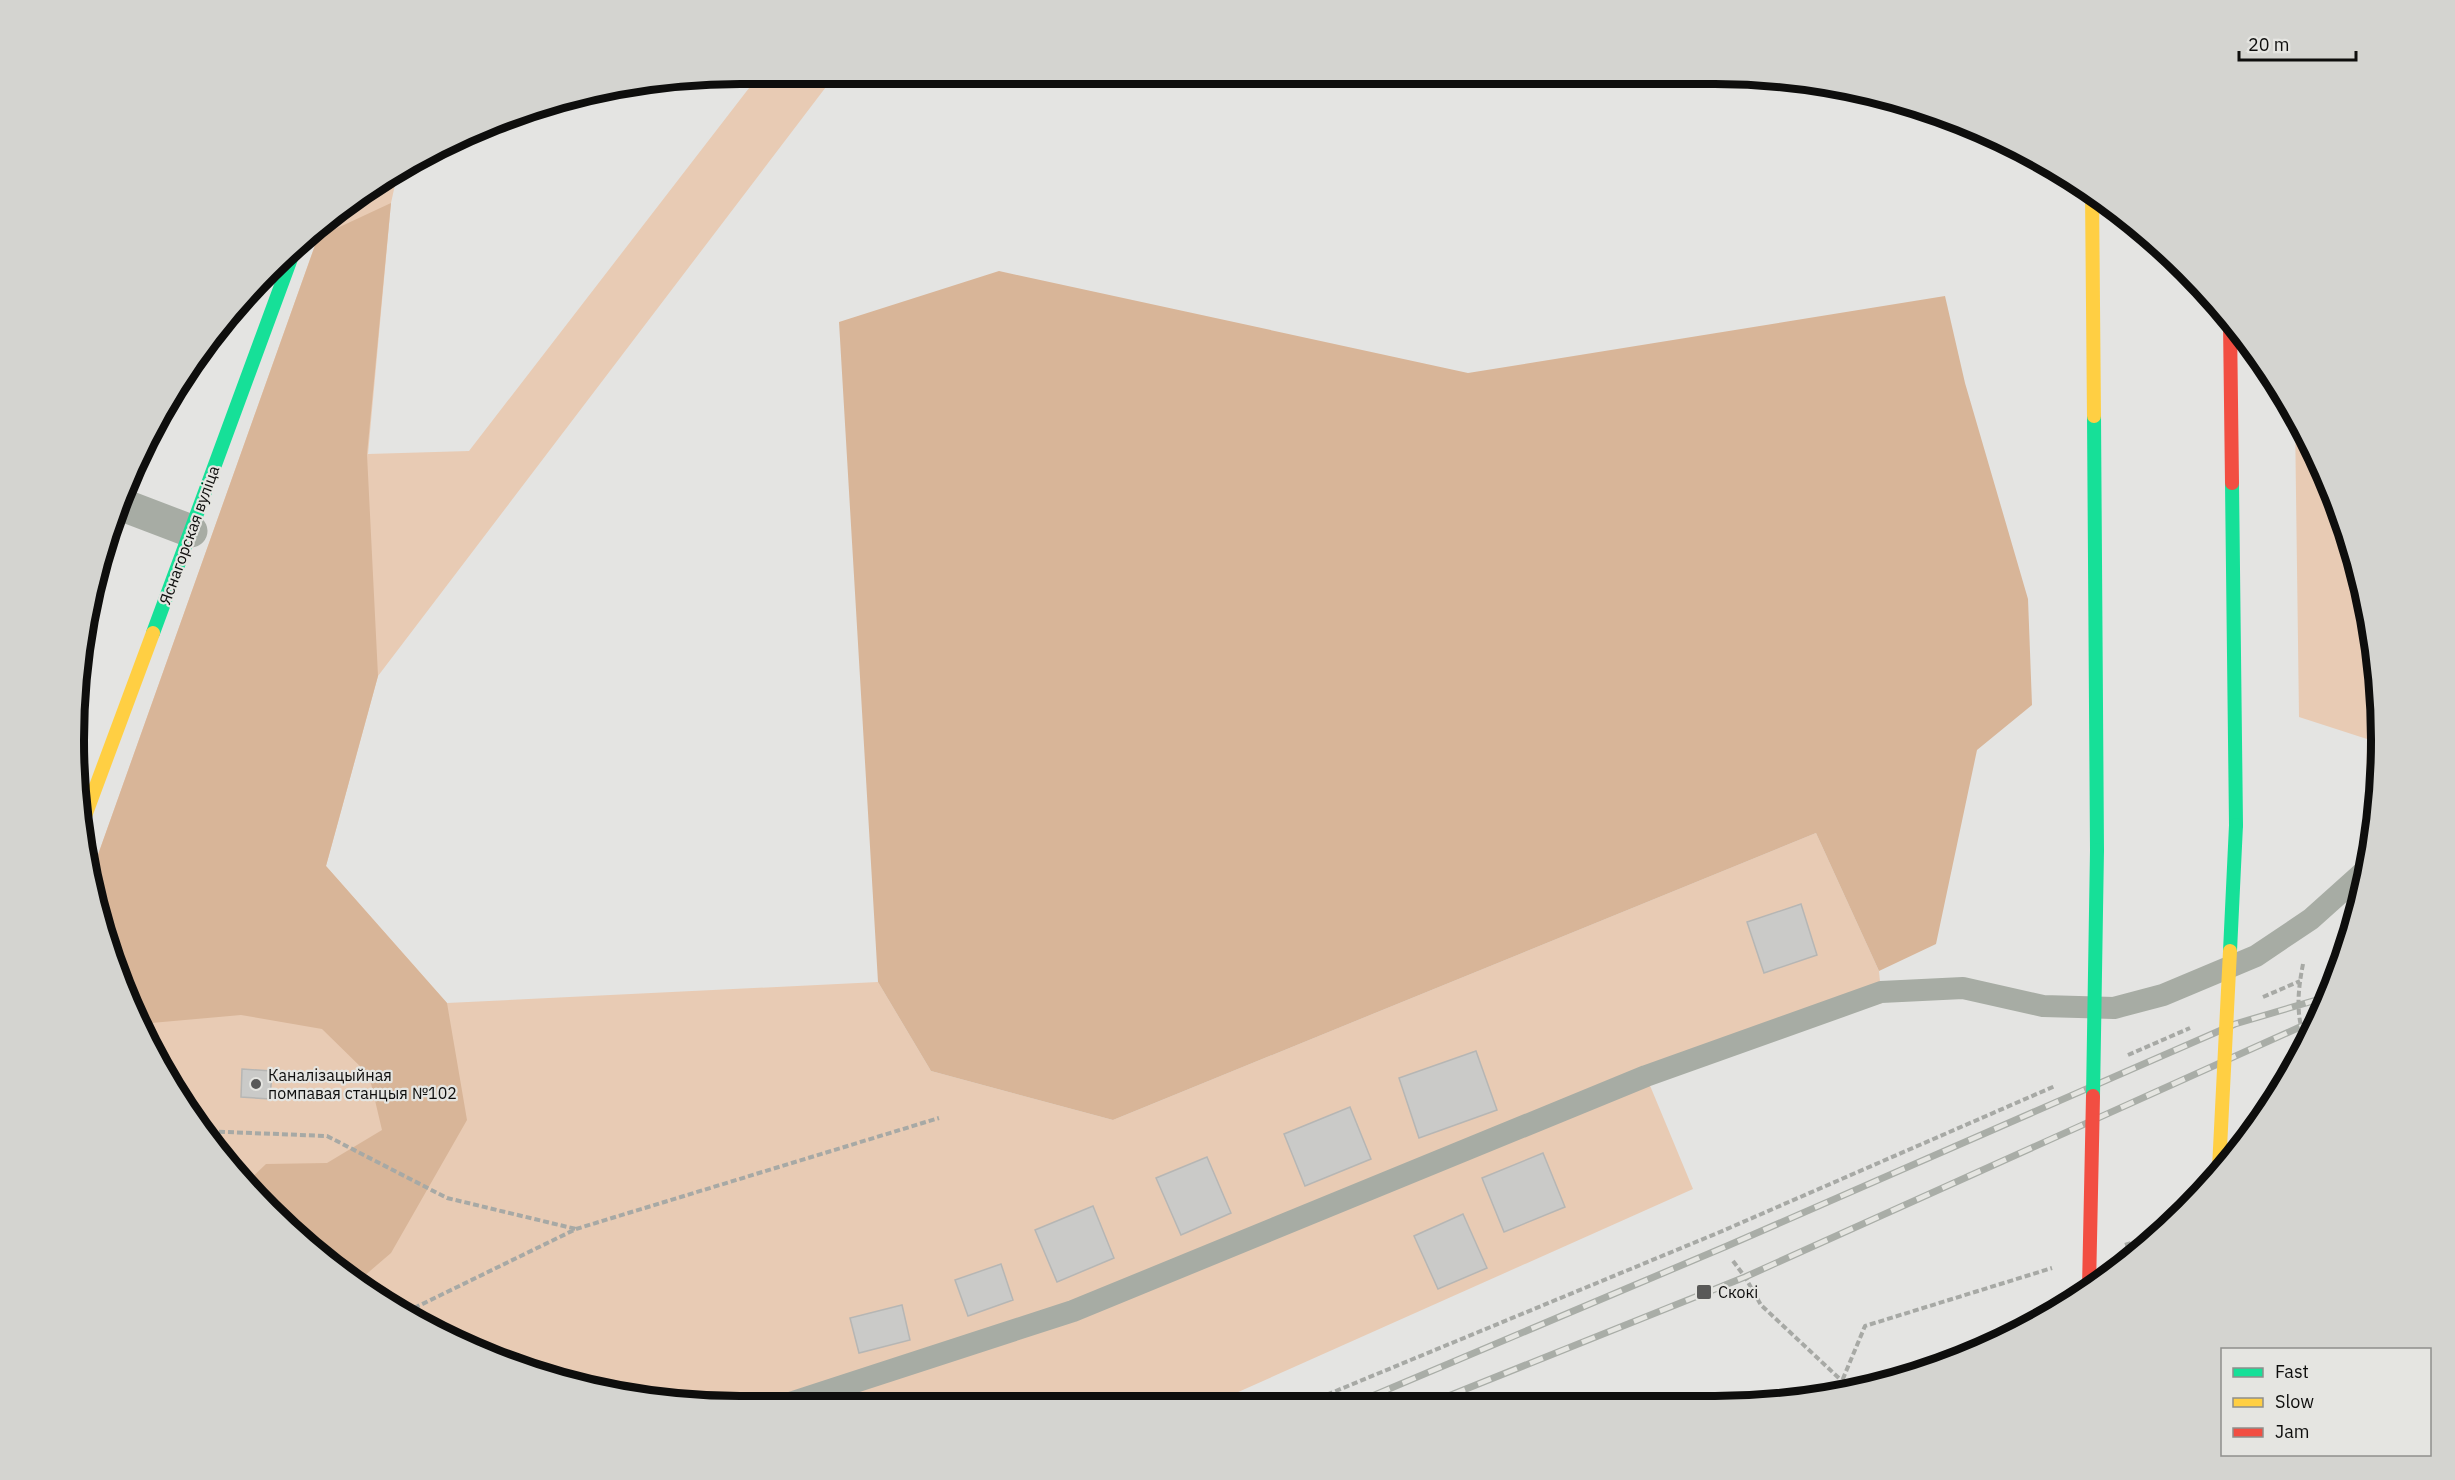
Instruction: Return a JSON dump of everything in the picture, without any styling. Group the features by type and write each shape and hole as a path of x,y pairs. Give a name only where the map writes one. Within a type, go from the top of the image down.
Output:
{"main road":[{"path":"2089,1278 2097,850 2092,204"},
{"name":"Яснагорская вуліца","path":"88,808 289,264"},
{"path":"2219,1159 2236,825 2230,335"}],"street":[{"path":"127,507 191,531"}],"lane":[{"path":"812,1396 1073,1311 1646,1076 1881,992 1964,988 2043,1006 2114,1008 2163,995 2256,956 2311,919 2356,879"}],"path":[{"path":"2302,1032 2298,1005 2311,919"},
{"path":"2256,1000 2300,981"},
{"path":"2125,1056 2201,1023"},
{"path":"1324,1396 1720,1232 2059,1085"},
{"path":"413,1309 576,1229 939,1118"},
{"path":"215,1132 327,1136 447,1198 576,1229"},
{"path":"2116,1248 2139,1240"},
{"path":"1733,1261 1745,1276 1761,1305 1842,1381 1865,1326 2059,1266"}],"shaded area":[{"path":"752,84 828,84 378,676 326,866 447,1003 878,982 931,1071 1113,1120 1816,833 1879,971 1882,1003 1646,1076 1693,1189 1229,1396 697,1395 654,1390 570,1374 489,1346 412,1308 341,1260 307,1233 247,1173 195,1104 152,1030 119,951 106,910 96,861 317,239 395,183 391,203 368,454 469,451"},
{"path":"391,203 367,454 378,676 326,866 447,1003 467,1120 391,1253 364,1276 307,1233 251,1178 266,1164 327,1163 382,1130 369,1075 322,1029 241,1015 149,1023 119,951 106,910 96,861 317,239"},
{"path":"999,271 1468,373 1945,296 1965,383 2028,599 2032,705 1977,750 1936,944 1879,971 1816,833 1113,1120 931,1071 878,982 839,322"},
{"path":"2295,435 2321,489 2336,529 2349,570 2358,612 2370,697 2370,783 2366,818 2367,739 2299,717"}],"building":[{"path":"1801,904 1817,955 1764,973 1747,922"},
{"path":"1476,1051 1497,1110 1419,1138 1399,1078"},
{"name":"Каналізацыйная помпавая станцыя №102","path":"242,1069 272,1071 270,1099 241,1097"},
{"path":"1350,1107 1371,1159 1305,1186 1284,1134"},
{"path":"1543,1153 1565,1207 1504,1232 1482,1178"},
{"path":"1207,1157 1231,1213 1181,1235 1156,1178"},
{"path":"1093,1206 1114,1258 1057,1282 1035,1230"},
{"path":"1463,1214 1487,1268 1438,1289 1414,1236"},
{"path":"1001,1264 1013,1300 968,1316 955,1280"},
{"path":"902,1305 910,1340 859,1353 850,1318"}],"railway":[{"path":"1372,1396 1727,1246 2235,1024 2317,1000"},
{"path":"1448,1396 1745,1277 2305,1025"}],"traffic: fast":[{"path":"153,633 289,264"},
{"path":"2094,416 2097,850"},
{"path":"2232,483 2236,825"},
{"path":"2230,951 2236,825"},
{"path":"2093,1096 2097,850"}],"traffic: slow":[{"path":"2092,204 2094,416"},
{"path":"88,808 153,633"},
{"path":"2219,1159 2230,951"}],"traffic: jam":[{"path":"2230,335 2232,483"},
{"path":"2089,1278 2093,1096"}],"place":[{"name":"Каналізацыйная помпавая станцыя №102","path":"256,1084"},
{"name":"Скокі","path":"1704,1292"}]}
